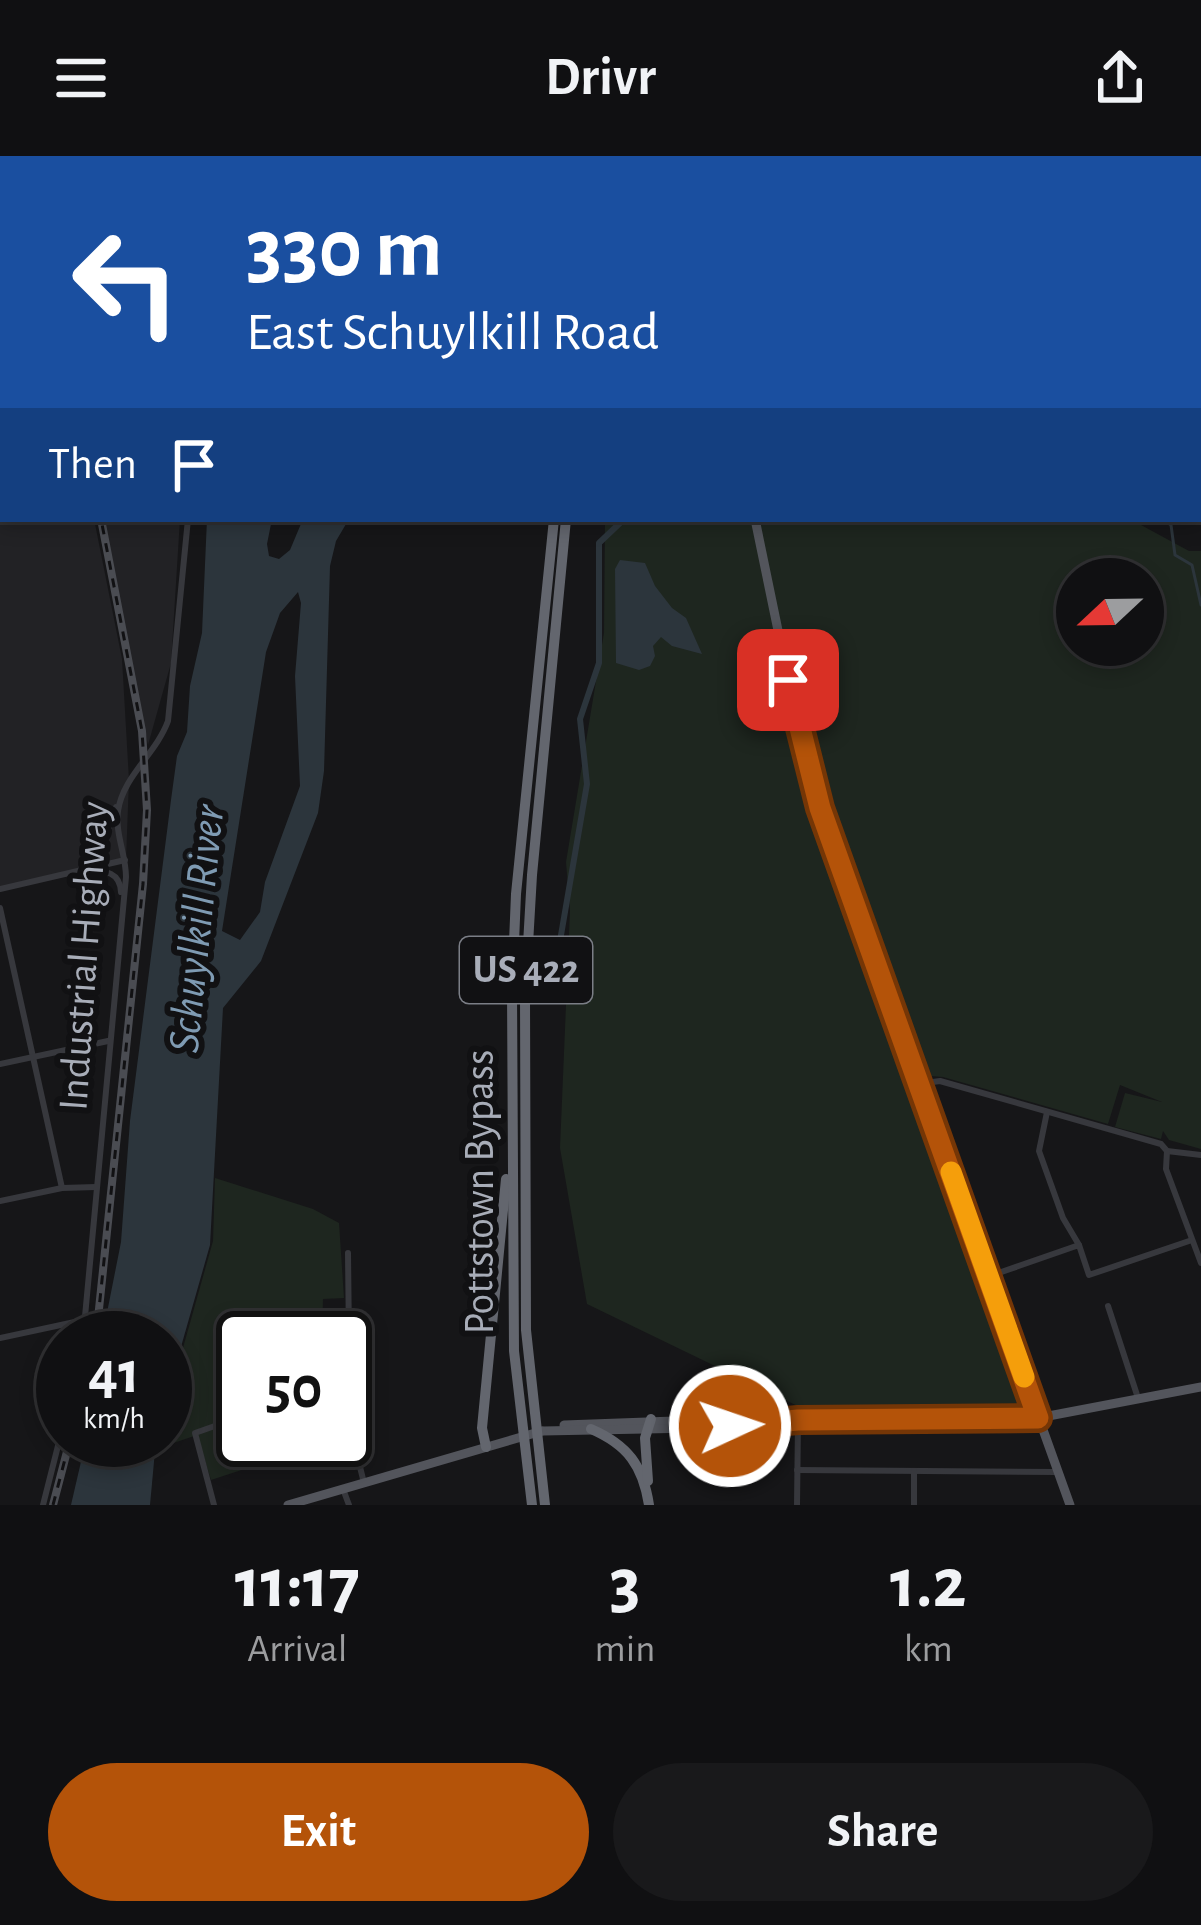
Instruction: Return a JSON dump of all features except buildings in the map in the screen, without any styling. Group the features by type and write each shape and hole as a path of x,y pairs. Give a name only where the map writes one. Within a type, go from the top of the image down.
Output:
{"highway":[{"name":"Pottstown Bypass","path":"542,1504 514,1352 512,1147 516,894 554,522"},
{"name":"Pottstown Bypass","path":"531,1434 525,996 566,522"},
{"path":"486,1447 482,1429 512,1147"},
{"path":"649,1424 649,1505"},
{"path":"591,1429 636,1460 649,1505"}],"main road":[{"path":"756,522 808,768 1070,1505"},
{"path":"531,1434 792,1417 1038,1418 1201,1388"},
{"path":"288,1505 531,1434 588,1422 649,1424"}],"street":[{"name":"Industrial Highway","path":"87,1311 126,860 117,824 125,788 169,721 188,522"},
{"path":"79,870 96,859 106,843 110,819 125,788"},
{"path":"0,889 126,860"},
{"path":"79,870 110,871 121,886 122,909"},
{"path":"0,908 62,1188"},
{"path":"0,1064 109,1041"},
{"path":"919,1084 940,1082 1161,1144 1167,1151 1201,1155"},
{"path":"1047,1112 1039,1150 1089,1275 1192,1240"},
{"path":"1167,1151 1166,1169 1201,1263"},
{"path":"0,1201 96,1186"},
{"path":"987,1277 1079,1245"},
{"path":"348,1253 348,1311"},
{"path":"1108,1306 1138,1399"},
{"path":"0,1338 36,1330"},
{"path":"796,1505 798,1420"},
{"path":"214,1505 195,1433 216,1426"},
{"path":"43,1505 53,1467"},
{"path":"360,1467 364,1483"},
{"path":"797,1470 1058,1472"},
{"path":"914,1471 914,1505"},
{"path":"343,1489 349,1505"}],"shaded area":[{"path":"0,522 95,522 122,659 129,780 126,860 0,888"},
{"path":"103,522 180,522 171,663 148,745"},
{"path":"605,522 1136,522 1189,551 1201,551 1201,1149 1169,1140 1163,1131 1161,1139 1115,1127 1125,1093 1162,1102 1120,1085 1108,1124 943,1077 906,1074 1029,1406 1024,1414 812,1413 587,1304 560,1148 570,910 566,862 604,633"},
{"path":"215,1178 313,1209 339,1223 344,1298 323,1299 323,1311 216,1311 216,1467 250,1467 211,1480 197,1435 192,1437 192,1316 213,1241"}],"water":[{"name":"Schuylkill River","path":"207,522 271,522 269,556 279,559 290,550 302,522 347,522 330,566 324,771 318,813 261,961 223,1008 210,1245 191,1311 107,1311 121,1242 130,1121 177,756 187,732 190,686 202,633","holes":["298,592 295,676 300,786 265,882 260,912 240,940 222,931 266,652 280,613"]},
{"path":"620,560 645,563 655,586 686,618 702,654 672,646 661,637 653,646 650,666 639,670 616,663 615,569"},
{"path":"80,1467 154,1467 150,1505 71,1505"}],"waterway":[{"path":"555,970 587,784 580,719 599,663 599,543 620,522"},
{"path":"1166,522 1171,525 1175,555 1192,565 1201,605"}],"railway":[{"path":"99,1311 147,810 142,731 102,522"},
{"path":"53,1505 63,1467"}],"slow traffic":[{"path":"951,1172 1024,1377"}],"route":[{"path":"730,1426 798,1420 1038,1418 820,808 788,680"}]}
